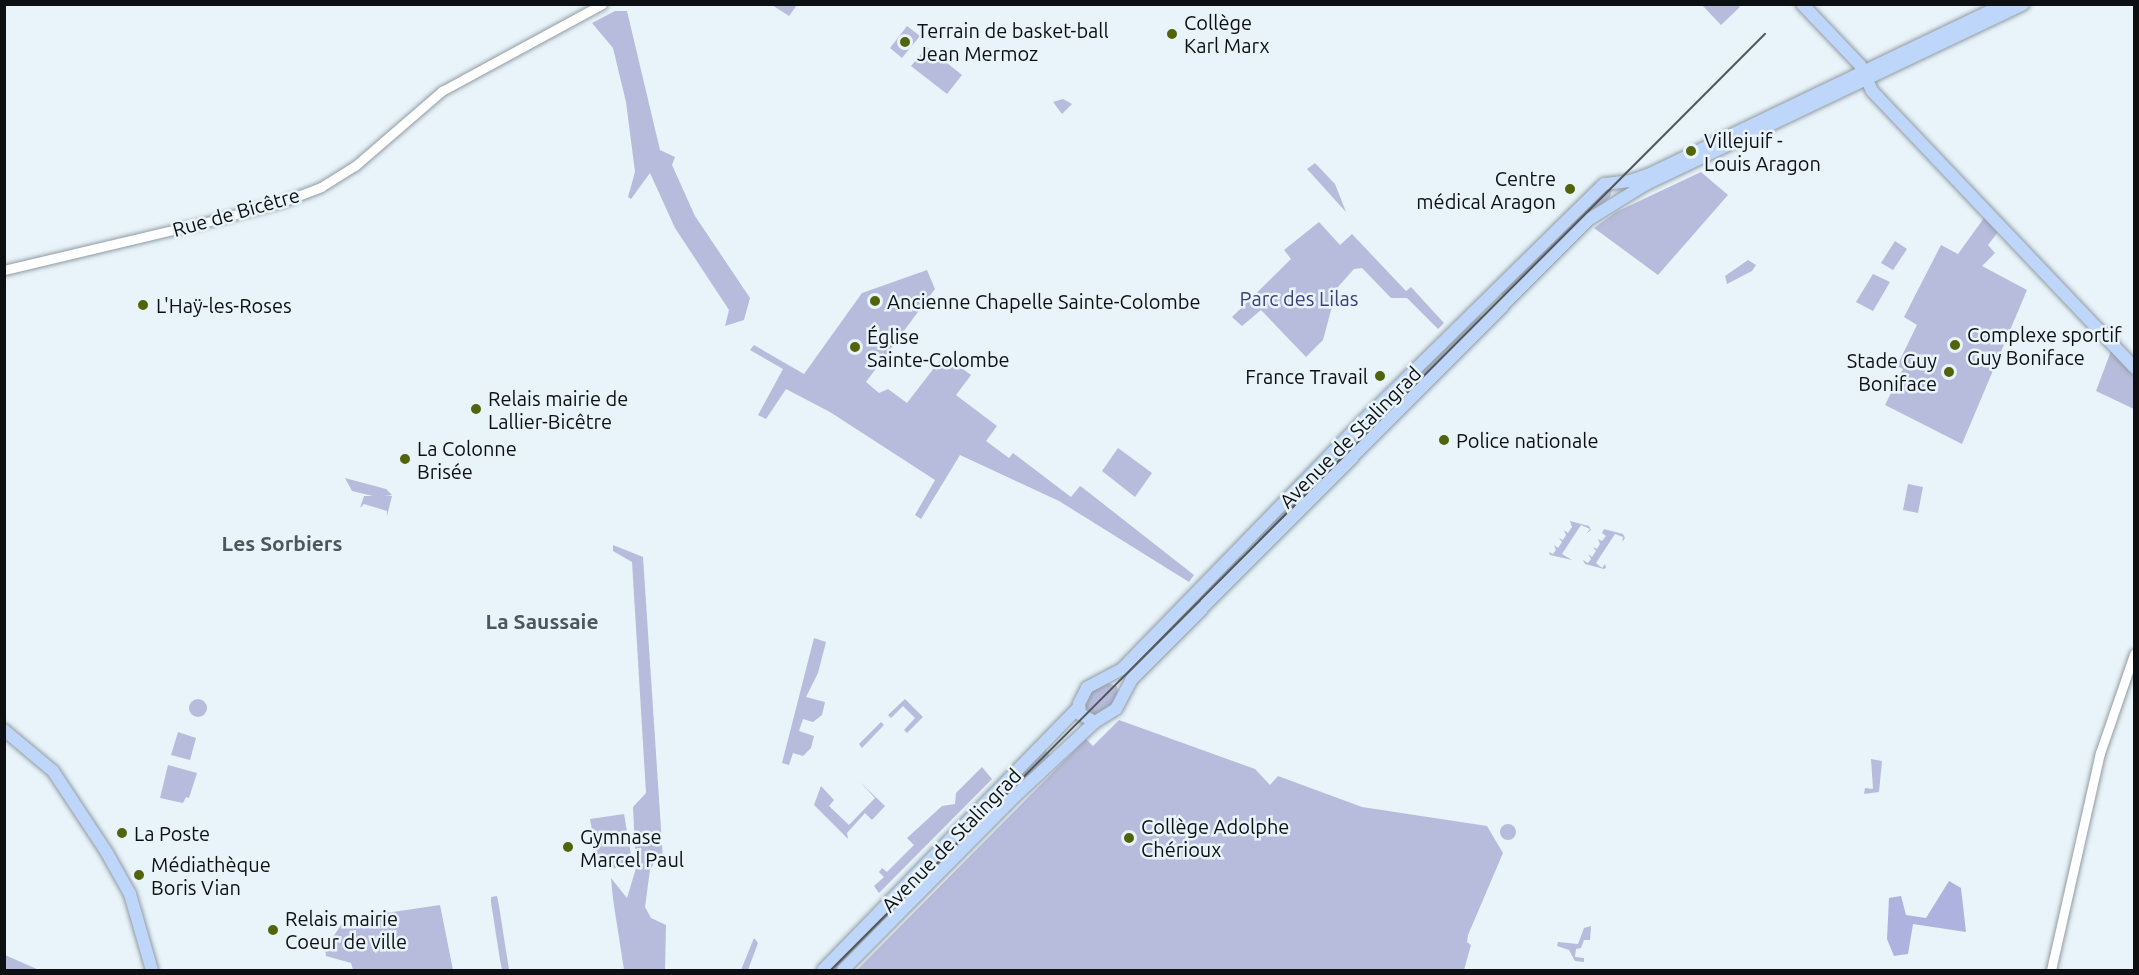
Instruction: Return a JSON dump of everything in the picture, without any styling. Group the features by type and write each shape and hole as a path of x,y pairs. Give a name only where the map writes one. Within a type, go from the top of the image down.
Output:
{"main road":[{"path":"1802,4 1860,65 1867,77 1955,178 2134,367"},
{"path":"1867,77 2000,10 2023,4"},
{"name":"Avenue de Stalingrad","path":"1107,676 1125,666 1604,184 1630,181 1653,173 1867,77"},
{"name":"Avenue de Stalingrad","path":"1122,698 1132,679 1588,220 1646,184 1867,77"},
{"path":"843,970 1012,799 1095,722 1112,713 1122,698 1120,683 1107,676 1087,688 1078,708 1084,719 1095,722"},
{"name":"Avenue de Stalingrad","path":"823,970 1078,708"},
{"path":"4,730 53,771 107,853 130,894 152,970"}],"street":[{"name":"Rue de Bicêtre","path":"4,270 291,199 343,175 439,93 602,4"},
{"path":"2051,970 2100,753 2134,654"}],"green space":[{"path":"772,5 797,5 789,16"},
{"path":"1702,5 1738,5 1740,7 1721,25"},
{"path":"615,11 627,11 660,150 675,157 672,165 695,216 750,298 744,320 725,326 729,310 675,228 650,173 631,199 628,197 635,172 626,102 613,48 592,23"},
{"name":"Terrain de basket-ball Jean Mermoz","path":"907,26 920,36 902,58 890,48"},
{"path":"927,47 962,75 947,94 911,66"},
{"path":"1063,99 1072,104 1062,114 1053,102"},
{"path":"1315,163 1335,184 1346,212 1307,169"},
{"path":"1701,172 1728,195 1658,275 1594,228 1616,212"},
{"path":"1612,188 1610,197 1505,298 1499,292 1601,190"},
{"name":"Complexe sportif Guy Boniface","path":"1984,218 1998,232 1988,245 1995,253 1982,266 2027,290 1962,444 1885,405 1903,369 1897,366 1917,325 1904,317 1941,245 1958,254"},
{"name":"Parc des Lilas","path":"1319,222 1340,245 1352,234 1406,291 1411,287 1444,323 1438,329 1407,298 1391,298 1362,268 1354,269 1337,288 1323,340 1306,357 1261,310 1242,326 1232,317 1291,259 1284,250"},
{"path":"1895,241 1907,249 1893,270 1881,263"},
{"path":"1748,260 1756,265 1752,271 1727,284 1725,276"},
{"path":"927,270 935,289 866,382 879,393 888,389 907,403 944,355 971,375 956,395 997,426 986,441 1009,458 1013,453 1071,497 1080,486 1083,488 1194,575 1189,582 1059,501 960,455 921,519 915,515 935,480 830,412 786,389 766,419 758,415 783,369 750,350 754,345 804,374 862,293"},
{"path":"1873,274 1890,282 1873,311 1856,302"},
{"path":"1478,313 1484,320 1401,407 1392,397"},
{"path":"2111,351 2134,376 2134,409 2096,391"},
{"path":"1118,448 1152,473 1135,497 1102,471"},
{"path":"1341,450 1348,458 1261,544 1255,538"},
{"path":"345,478 386,489 392,495 377,497 352,491"},
{"path":"1908,484 1923,487 1918,513 1903,510"},
{"path":"364,496 392,496 387,516 387,511 364,504 360,508"},
{"path":"1570,521 1589,526 1591,530 1586,534 1590,529 1581,525 1562,554 1572,560 1550,555 1549,552 1553,554 1556,550 1554,545 1558,548 1562,542 1559,538 1563,540 1566,535 1564,530 1568,533 1572,527"},
{"path":"1604,529 1623,534 1625,538 1622,542 1623,537 1615,534 1596,563 1602,568 1605,564 1604,569 1585,564 1583,560 1588,563 1591,559 1588,554 1592,557 1596,551 1593,547 1597,549 1600,544 1598,539 1602,541 1606,536 1602,533"},
{"path":"613,545 643,557 663,859 655,861 650,870 645,907 651,918 666,925 665,970 624,970 613,899 611,878 627,898 636,868 633,807 646,793 632,562 613,551"},
{"path":"1237,554 1245,561 1131,675 1126,669"},
{"path":"814,638 826,642 818,673 806,697 825,702 822,715 813,722 803,719 799,731 814,736 811,748 803,756 793,753 789,765 782,763"},
{"path":"1107,683 1117,686 1118,695 1113,705 1094,717 1084,705 1092,691"},
{"path":"194,699 202,699 207,704 205,715 194,717 189,712 189,704"},
{"path":"905,699 923,717 907,733 904,730 915,718 903,706 891,718 888,715"},
{"path":"1119,720 1255,769 1270,785 1278,776 1362,807 1487,826 1503,853 1468,935 1467,942 1471,945 1464,970 857,970 1086,739 1093,746"},
{"path":"881,722 884,725 862,748 859,744"},
{"path":"178,732 196,738 190,760 171,755"},
{"path":"1044,749 1053,758 919,889 913,883"},
{"path":"1871,759 1882,761 1879,792 1864,794 1865,788 1873,789"},
{"path":"168,765 197,773 189,798 186,797 183,803 160,798"},
{"path":"982,767 992,779 879,893 874,886 884,877 879,872 882,868 887,872 914,845 907,838 942,806 955,804 956,793"},
{"path":"860,782 885,806 872,820 865,813 847,833 848,839 814,805 821,786 834,800 829,806 849,825 875,798"},
{"path":"624,814 633,866 599,870 590,819"},
{"path":"1508,824 1514,826 1516,832 1514,838 1508,840 1502,838 1500,832 1502,826"},
{"path":"910,887 916,893 839,970 827,970"},
{"path":"497,896 509,970 502,970 500,960 491,902 491,897"},
{"path":"440,905 453,970 353,970 351,963 326,956 325,949 345,919"},
{"path":"1591,926 1590,940 1584,940 1581,948 1576,949 1575,957 1584,958 1584,962 1575,961 1569,950 1557,946 1558,942 1578,944 1584,928"},
{"path":"754,938 758,943 748,970 741,970"},
{"path":"5,955 39,970 5,970"}],"shaded area":[{"path":"1949,881 1961,888 1966,932 1913,924 1908,954 1894,956 1887,939 1889,898 1901,896 1906,915 1926,918"}],"tram line":[{"path":"831,970 1765,34"}],"place":[{"name":"Collège Karl Marx","path":"1172,34"},
{"name":"Terrain de basket-ball Jean Mermoz","path":"905,42"},
{"name":"Villejuif - Louis Aragon","path":"1691,151"},
{"name":"Centre médical Aragon","path":"1570,189"},
{"name":"Ancienne Chapelle Sainte-Colombe","path":"875,301"},
{"name":"L'Haÿ-les-Roses","path":"143,305"},
{"name":"Complexe sportif Guy Boniface","path":"1955,345"},
{"name":"Église Sainte-Colombe","path":"855,347"},
{"name":"Stade Guy Boniface","path":"1949,372"},
{"name":"France Travail","path":"1380,376"},
{"name":"Relais mairie de Lallier-Bicêtre","path":"476,409"},
{"name":"Police nationale","path":"1444,440"},
{"name":"La Colonne Brisée","path":"405,459"},
{"name":"La Poste","path":"122,833"},
{"name":"Collège Adolphe Chérioux","path":"1129,838"},
{"name":"Gymnase Marcel Paul","path":"568,847"},
{"name":"Médiathèque Boris Vian","path":"139,875"},
{"name":"Relais mairie Coeur de ville","path":"273,930"}],"district":[{"name":"Les Sorbiers","path":"282,543"},
{"name":"La Saussaie","path":"542,621"}]}
